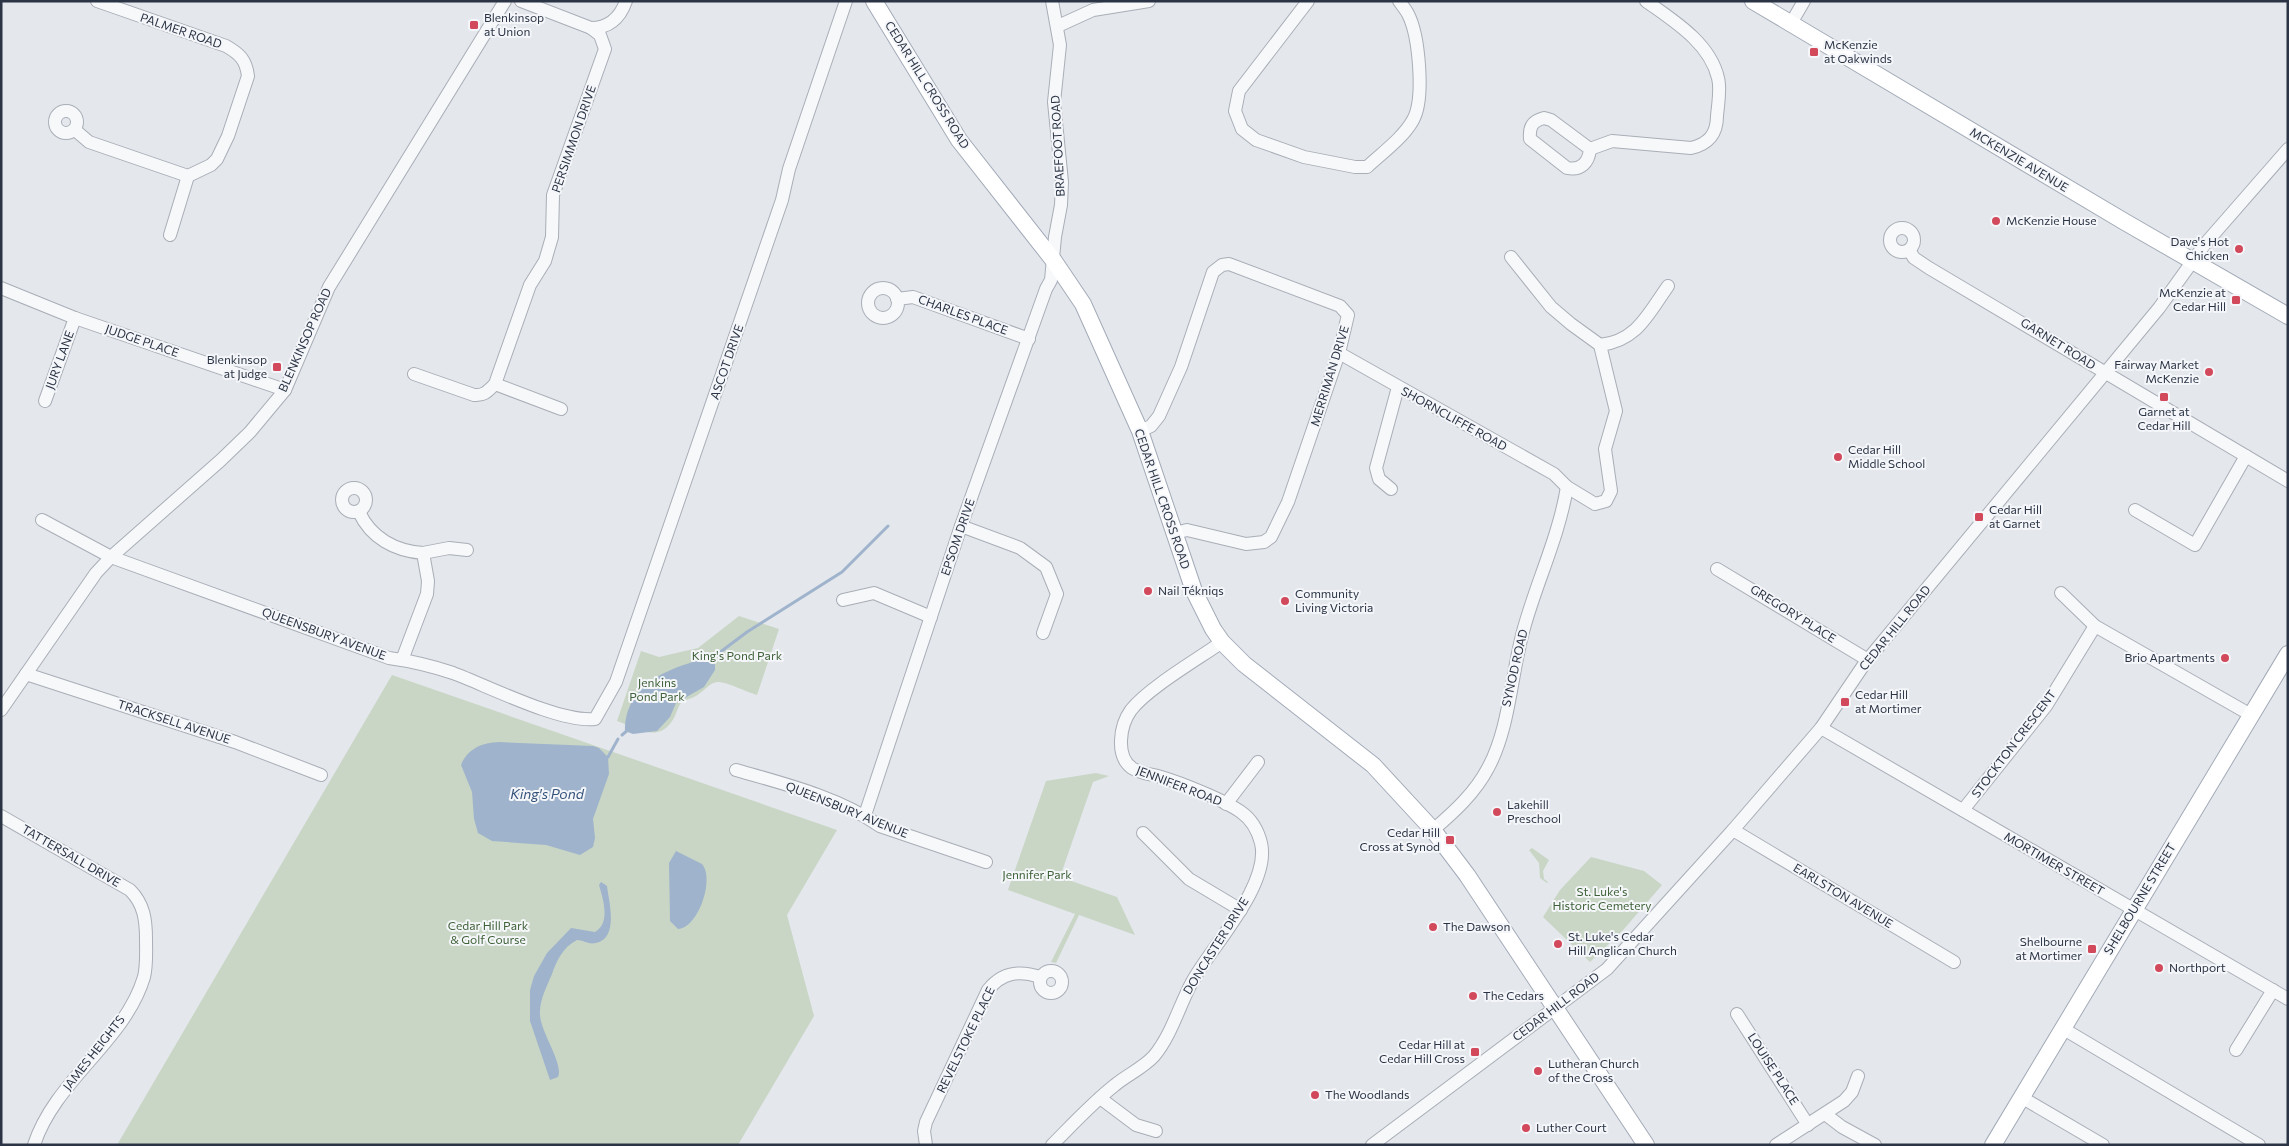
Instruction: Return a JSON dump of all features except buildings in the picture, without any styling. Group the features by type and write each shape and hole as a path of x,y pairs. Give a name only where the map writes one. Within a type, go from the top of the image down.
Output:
{"main road":[{"name":"CEDAR HILL CROSS ROAD","path":"874,1 959,140 1054,261 1083,304 1096,329 1140,431 1199,603 1222,642 1244,664 1373,765 1433,830 1467,875 1646,1145"},
{"name":"MCKENZIE AVENUE","path":"1752,1 2288,316"},
{"name":"SHELBOURNE STREET","path":"1993,1145 2288,654"}],"street":[{"name":"PALMER ROAD","path":"97,1 226,46 239,54 247,65 248,76 222,151 211,165 188,176"},
{"name":"BLENKINSOP ROAD","path":"1,710 96,574 111,557 233,449 285,390 329,288 505,1"},
{"path":"521,1 591,28 608,26 617,18 626,1"},
{"name":"ASCOT DRIVE","path":"595,718 619,673 779,208 789,169 846,1"},
{"name":"BRAEFOOT ROAD","path":"1052,1 1060,45 1054,102 1062,182 1054,261"},
{"path":"1058,26 1093,10 1149,1"},
{"path":"1308,1 1239,91 1235,112 1242,129 1256,140 1304,157 1355,167 1368,167 1402,134 1413,120 1417,108 1419,79 1415,36 1409,14 1400,1"},
{"path":"1590,149 1612,141 1691,148 1704,145 1712,137 1717,122 1718,80 1709,55 1695,39 1646,1"},
{"path":"1790,25 1804,1"},
{"name":"PERSIMMON DRIVE","path":"495,384 530,285 545,261 552,237 553,195 605,49 600,36 591,28"},
{"path":"1544,118 1551,120 1590,149 1589,156 1580,168 1574,170 1567,168 1534,143 1530,138 1529,130 1535,120 1544,118"},
{"path":"75,130 89,142 188,176 170,235"},
{"name":"CEDAR HILL ROAD","path":"1372,1145 1607,969 1733,830 1821,728 1868,660 2158,308 2222,224 2288,150"},
{"name":"GARNET ROAD","path":"1909,250 1914,258 2288,481"},
{"path":"1511,258 1551,307 1570,324 1600,345 1615,343 1628,337 1668,286"},
{"name":"EPSOM DRIVE","path":"865,815 961,526 1046,288 1051,280 1054,261"},
{"name":"MERRIMAN DRIVE","path":"1140,431 1151,426 1159,416 1181,367 1213,272 1222,265 1229,264 1340,306 1348,315 1340,352 1288,502 1271,537 1264,542 1246,544 1187,530 1175,533"},
{"name":"JUDGE PLACE","path":"1,288 75,318 285,390"},
{"name":"CHARLES PLACE","path":"897,299 913,297 1029,338"},
{"name":"JURY LANE","path":"45,401 75,318"},
{"name":"SHORNCLIFFE ROAD","path":"1340,352 1398,387 1554,474 1567,487 1595,504 1606,501 1612,491 1605,449 1616,412 1600,345"},
{"path":"414,374 481,396 488,392 495,384 561,409"},
{"path":"1391,489 1379,479 1376,468 1398,387"},
{"path":"2135,510 2195,545 2246,456"},
{"name":"SYNOD ROAD","path":"1433,830 1453,813 1479,783 1498,748 1524,627 1563,514 1567,487"},
{"path":"359,512 364,522 385,543 399,549 423,553 449,548 467,550"},
{"name":"QUEENSBURY AVENUE","path":"42,520 111,557 389,658 432,666 536,706 585,720 595,718"},
{"path":"961,526 1020,548 1046,567 1057,594 1043,633"},
{"path":"402,660 426,594 428,581 423,553"},
{"name":"GREGORY PLACE","path":"1717,569 1868,660"},
{"path":"843,600 874,593 931,617"},
{"path":"2061,593 2095,626 2251,715"},
{"name":"STOCKTON CRESCENT","path":"1963,810 2046,706 2095,626"},
{"name":"JENNIFER ROAD","path":"1222,642 1154,690 1130,710 1124,722 1121,746 1127,763 1133,769 1162,778 1240,811 1257,832 1261,845"},
{"name":"TRACKSELL AVENUE","path":"26,674 235,742 321,775"},
{"name":"MORTIMER STREET","path":"1821,728 2288,999"},
{"path":"1226,804 1258,762"},
{"name":"QUEENSBURY AVENUE","path":"736,770 790,786 865,815 880,826 986,862"},
{"name":"TATTERSALL DRIVE","path":"1,816 130,890 140,899"},
{"name":"EARLSTON AVENUE","path":"1733,830 1954,962"},
{"path":"1143,833 1190,880 1241,910"},
{"name":"DONCASTER DRIVE","path":"1052,1145 1100,1098 1153,1057 1172,1027 1193,980 1241,910 1257,875 1261,845"},
{"name":"JAMES HEIGHTS","path":"34,1145 52,1106 107,1040 139,990 144,975 146,939 144,913 140,899"},
{"name":"REVELSTOKE PLACE","path":"926,1145 924,1131 926,1122 994,981 1014,972 1028,973 1040,977"},
{"path":"2236,1050 2273,990"},
{"name":"LOUISE PLACE","path":"1737,1014 1808,1124"},
{"path":"2062,1028 2259,1145"},
{"path":"1776,1145 1844,1102 1852,1092 1858,1076"},
{"path":"2021,1097 2103,1145"},
{"path":"1100,1098 1136,1125 1156,1131"},
{"path":"1825,1114 1842,1127 1875,1145"}],"green space":[{"name":"King's Pond Park","path":"739,616 779,629 757,695 732,685 718,682 710,685 695,697 683,700 674,718 662,731 648,732 617,721 641,651 659,657 698,648"},
{"name":"Cedar Hill Park & Golf Course","path":"392,675 837,830 787,915 814,1016 738,1145 117,1145"},
{"name":"Jennifer Park","path":"1096,773 1109,776 1093,782 1060,877 1117,897 1135,935 1079,915 1056,963 1051,962 1075,914 1008,890 1046,781"},
{"path":"1532,848 1549,860 1543,871 1544,879 1547,883 1540,878 1539,863 1529,850"},
{"name":"St. Luke's Historic Cemetery","path":"1591,857 1644,871 1662,885 1624,929 1590,962 1543,917 1560,890"}],"water":[{"name":"Jenkins Pond Park","path":"704,659 715,664 715,670 704,687 676,703 670,717 657,731 633,734 625,731 627,715 632,702 641,690 663,674"},
{"name":"King's Pond","path":"499,742 593,746 599,748 608,757 609,774 593,819 595,838 593,847 580,855 546,845 492,841 478,833 474,819 472,792 461,765 468,754 476,748 481,745"},
{"path":"676,851 702,864 706,871 707,880 698,912 685,927 678,929 670,921 669,863"},
{"path":"601,882 607,886 611,919 608,934 603,940 596,943 577,940 568,946 556,964 542,999 540,1010 541,1022 559,1071 558,1077 550,1080 530,1021 530,990 534,976 547,953 571,928 595,932 600,928 604,917 604,904 599,885"}],"waterway":[{"path":"707,662 747,632 842,572 888,526"},
{"path":"622,735 629,729"},
{"path":"608,757 618,739"}],"place":[{"name":"Blenkinsop at Union","path":"474,25"},
{"name":"McKenzie at Oakwinds","path":"1814,52"},
{"name":"McKenzie House","path":"1996,221"},
{"name":"Dave's Hot Chicken","path":"2239,249"},
{"name":"McKenzie at Cedar Hill","path":"2236,300"},
{"name":"Blenkinsop at Judge","path":"277,367"},
{"name":"Fairway Market McKenzie","path":"2209,372"},
{"name":"Garnet at Cedar Hill","path":"2164,397"},
{"name":"Cedar Hill Middle School","path":"1838,457"},
{"name":"Cedar Hill at Garnet","path":"1979,517"},
{"name":"Nail Tékniqs","path":"1148,591"},
{"name":"Community Living Victoria","path":"1285,601"},
{"name":"Brio Apartments","path":"2225,658"},
{"name":"Cedar Hill at Mortimer","path":"1845,702"},
{"name":"Lakehill Preschool","path":"1497,812"},
{"name":"Cedar Hill Cross at Synod","path":"1450,840"},
{"name":"The Dawson","path":"1433,927"},
{"name":"St. Luke's Cedar Hill Anglican Church","path":"1558,944"},
{"name":"Shelbourne at Mortimer","path":"2092,949"},
{"name":"Northport","path":"2159,968"},
{"name":"The Cedars","path":"1473,996"},
{"name":"Cedar Hill at Cedar Hill Cross","path":"1475,1052"},
{"name":"Lutheran Church of the Cross","path":"1538,1071"},
{"name":"The Woodlands","path":"1315,1095"},
{"name":"Luther Court","path":"1526,1128"}]}
